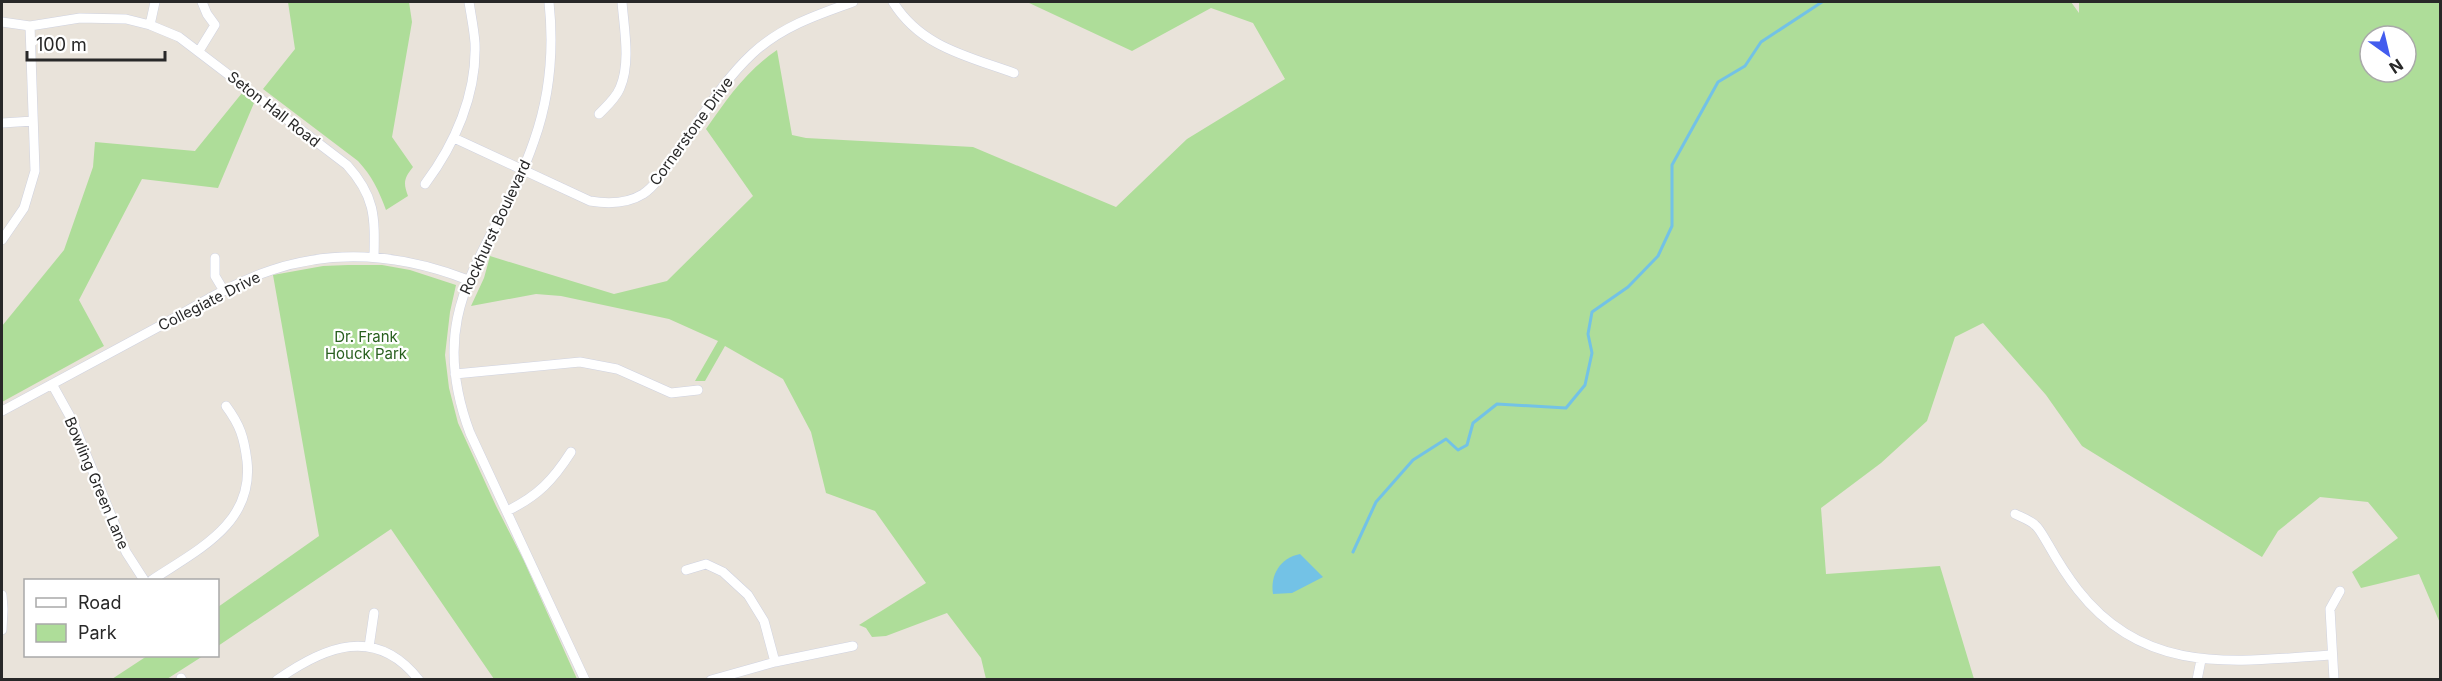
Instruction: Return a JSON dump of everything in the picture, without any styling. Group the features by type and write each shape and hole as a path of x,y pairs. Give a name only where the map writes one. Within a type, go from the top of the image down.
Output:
{"street":[{"path":"150,25 155,2"},
{"path":"199,51 215,25 202,2"},
{"path":"425,184 454,138 464,111 475,44 469,2"},
{"name":"Rockhurst Boulevard","path":"549,2 552,44 547,92 534,143 523,170 468,280 455,330 455,374 461,407 470,432 585,680"},
{"path":"599,114 621,87 624,73 622,2"},
{"name":"Cornerstone Drive","path":"454,138 590,201 605,204 633,199 654,184 729,79 753,53 794,24 853,2"},
{"path":"893,2 908,24 939,46 1014,73"},
{"name":"Seton Hall Road","path":"2,22 30,26 80,18 132,20 179,37 347,165 358,177 367,190 374,216 374,257"},
{"path":"2,240 14,224 29,194 35,171 30,26"},
{"path":"2,123 33,121"},
{"name":"Collegiate Drive","path":"2,411 224,291 272,270 345,256 374,257 425,265 468,280"},
{"path":"215,258 216,276 224,291"},
{"path":"455,374 580,362 617,369 671,393 698,390"},
{"name":"Bowling Green Lane","path":"52,384 72,420 126,552 143,579"},
{"path":"153,579 216,536 237,514 244,498 248,468 245,444 239,424 225,406"},
{"path":"507,512 543,489 553,479 571,452"},
{"path":"2015,514 2035,524 2076,588 2110,621 2160,650 2201,660 2227,661 2332,655"},
{"path":"686,570 706,564 723,572 748,595 764,621 775,662"},
{"path":"2334,680 2330,609 2340,591"},
{"path":"2,595 2,625"},
{"path":"369,647 374,614"},
{"path":"711,680 775,662 853,646"},
{"path":"277,680 305,661 325,651 340,647 369,647 384,652 401,661 419,680"},
{"path":"2197,680 2201,660"}],"green space":[{"path":"288,2 409,2 412,22 392,137 413,167 405,181 408,196 386,210 375,184 358,161 263,89 295,49"},
{"path":"1027,2 2071,2 2079,13 2079,2 2440,2 2440,623 2419,574 2361,588 2352,572 2398,538 2368,502 2320,497 2278,531 2262,557 2082,446 2046,395 1983,323 1955,337 1927,421 1881,463 1821,508 1826,574 1940,566 1974,679 986,679 981,658 947,613 886,636 872,637 866,628 859,625 926,583 875,511 826,493 811,432 783,379 725,346 705,381 695,381 718,341 669,319 561,296 536,294 471,306 484,278 490,256 614,294 667,281 753,196 706,129 746,76 777,50 792,135 806,138 973,147 1116,207 1187,139 1285,79 1253,23 1211,8 1132,51"},
{"path":"242,93 254,103 218,188 142,179 79,300 104,346 2,402 2,326 64,250 93,167 95,142 195,151"},
{"name":"Dr. Frank Houck Park","path":"382,265 410,270 456,285 445,355 449,388 458,423 577,679 494,679 391,529 219,645 219,606 319,536 273,275 323,266"},
{"path":"145,657 201,657 167,679 112,679"}],"water":[{"path":"1300,554 1323,577 1292,593 1273,594 1273,580 1278,568 1287,559"}],"waterway":[{"path":"1353,552 1376,502 1413,460 1446,439 1458,450 1467,445 1473,423 1497,404 1566,408 1585,385 1592,353 1588,334 1592,312 1628,287 1658,256 1672,226 1672,165 1718,82 1745,66 1761,42 1822,2"}]}
